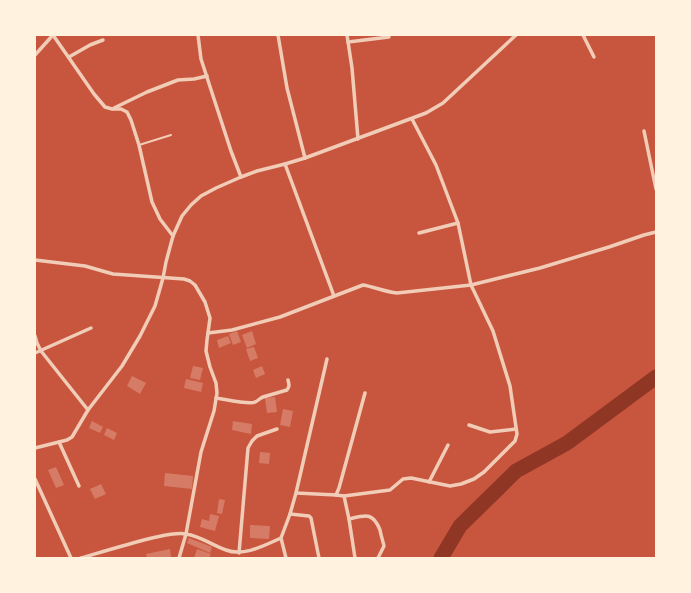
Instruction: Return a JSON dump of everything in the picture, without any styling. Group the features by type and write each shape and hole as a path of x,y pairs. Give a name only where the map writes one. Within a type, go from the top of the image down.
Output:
{"street":[{"path":"35,55 53,35 94,94 105,107 121,109 127,112 139,145 152,202 160,219 173,236"},
{"path":"198,35 201,59 230,151 241,177"},
{"path":"278,35 287,88 305,158"},
{"path":"347,35 352,68 358,139"},
{"path":"35,448 67,440 72,437 88,410 122,366 140,336 155,306 173,236 182,216 200,196 257,171 305,158 426,113 443,103 516,35"},
{"path":"583,35 594,57"},
{"path":"348,42 389,37"},
{"path":"68,57 103,40"},
{"path":"112,108 166,84 178,80 207,76"},
{"path":"296,493 344,496 390,490 403,479 411,478 450,486 461,484 474,479 484,472 515,441 517,434 510,386 492,331 471,285 458,223 436,165 412,119"},
{"path":"644,131 656,189"},
{"path":"285,164 334,296"},
{"path":"419,233 458,223"},
{"path":"208,334 232,330 280,317 363,285 397,293 471,285 540,268 656,232"},
{"path":"35,260 85,266 114,274 184,279 195,285 205,302 210,318 206,351 216,382 217,393 214,411 201,452 186,534 178,558"},
{"path":"35,353 91,328"},
{"path":"35,336 41,351 88,410"},
{"path":"286,558 281,538 296,493 327,359"},
{"path":"216,398 252,403 263,396 287,390 290,385 288,380"},
{"path":"336,495 365,393"},
{"path":"469,425 490,432 516,429"},
{"path":"239,552 248,448 257,436 277,429"},
{"path":"59,442 79,486"},
{"path":"429,482 448,445"},
{"path":"35,478 71,558"},
{"path":"344,496 355,558"},
{"path":"290,514 309,516 311,518 319,558"},
{"path":"349,519 366,516 376,521 384,546 378,558"},
{"path":"81,558 167,535 186,534 206,541 226,551 239,552 261,546 281,538"}],"lane":[{"path":"139,145 171,135"}],"building":[{"path":"237,331 241,342 233,345 229,334"},
{"path":"252,331 256,344 247,348 242,335"},
{"path":"228,336 231,343 219,348 217,340"},
{"path":"254,347 258,358 250,361 246,349"},
{"path":"193,366 203,368 200,380 190,378"},
{"path":"262,366 265,374 256,378 253,370"},
{"path":"132,376 146,383 140,394 127,386"},
{"path":"186,379 203,383 201,392 184,388"},
{"path":"275,397 277,412 267,413 265,398"},
{"path":"283,409 293,411 290,427 280,425"},
{"path":"92,421 103,427 100,433 89,428"},
{"path":"233,421 252,424 251,434 232,430"},
{"path":"107,428 117,433 114,440 104,435"},
{"path":"260,452 270,453 269,464 259,463"},
{"path":"56,467 64,485 56,488 48,470"},
{"path":"165,473 193,476 192,489 164,486"},
{"path":"101,484 106,494 95,499 90,489"},
{"path":"219,499 225,500 222,514 217,513"},
{"path":"210,514 219,516 215,531 200,527 202,519 209,521"},
{"path":"250,525 270,526 269,539 250,538"},
{"path":"189,538 212,547 210,553 187,543"},
{"path":"170,549 171,557 147,558 146,554"},
{"path":"197,549 211,554 209,558 194,558"}],"waterway":[{"path":"441,558 460,526 516,471 567,443 656,377"}]}
